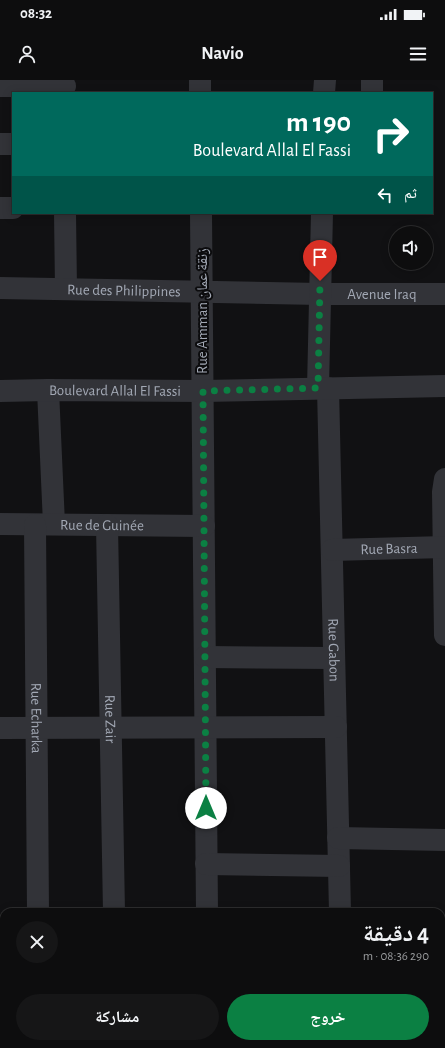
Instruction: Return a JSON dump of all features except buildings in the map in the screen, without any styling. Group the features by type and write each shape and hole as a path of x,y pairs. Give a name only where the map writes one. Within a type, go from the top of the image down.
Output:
{"street":[{"path":"200,80 200,92"},
{"path":"324,92 325,80"},
{"path":"372,80 372,92"},
{"path":"0,86 65,86"},
{"path":"0,144 12,144"},
{"path":"0,208 12,208"},
{"path":"65,214 66,289"},
{"name":"Rue Amman زنقة عمان","path":"201,214 207,908"},
{"name":"Rue Gabon","path":"322,214 320,294 323,388 332,550 340,908"},
{"name":"Rue des Philippines","path":"0,288 320,294"},
{"name":"Avenue Iraq","path":"320,294 445,294"},
{"name":"Boulevard Allal El Fassi","path":"0,391 203,391 445,386"},
{"name":"Rue Echarka","path":"38,908 37,728 48,390"},
{"path":"445,479 443,492 445,635"},
{"name":"Rue de Guinée","path":"0,524 204,526"},
{"name":"Rue Zair","path":"107,525 114,908"},
{"name":"Rue Basra","path":"332,550 444,547"},
{"path":"205,657 334,658"},
{"path":"0,728 336,727"},
{"path":"338,838 445,840"},
{"path":"206,864 339,866"}],"route":[{"path":"206,808 203,391 318,388 320,281"}]}
